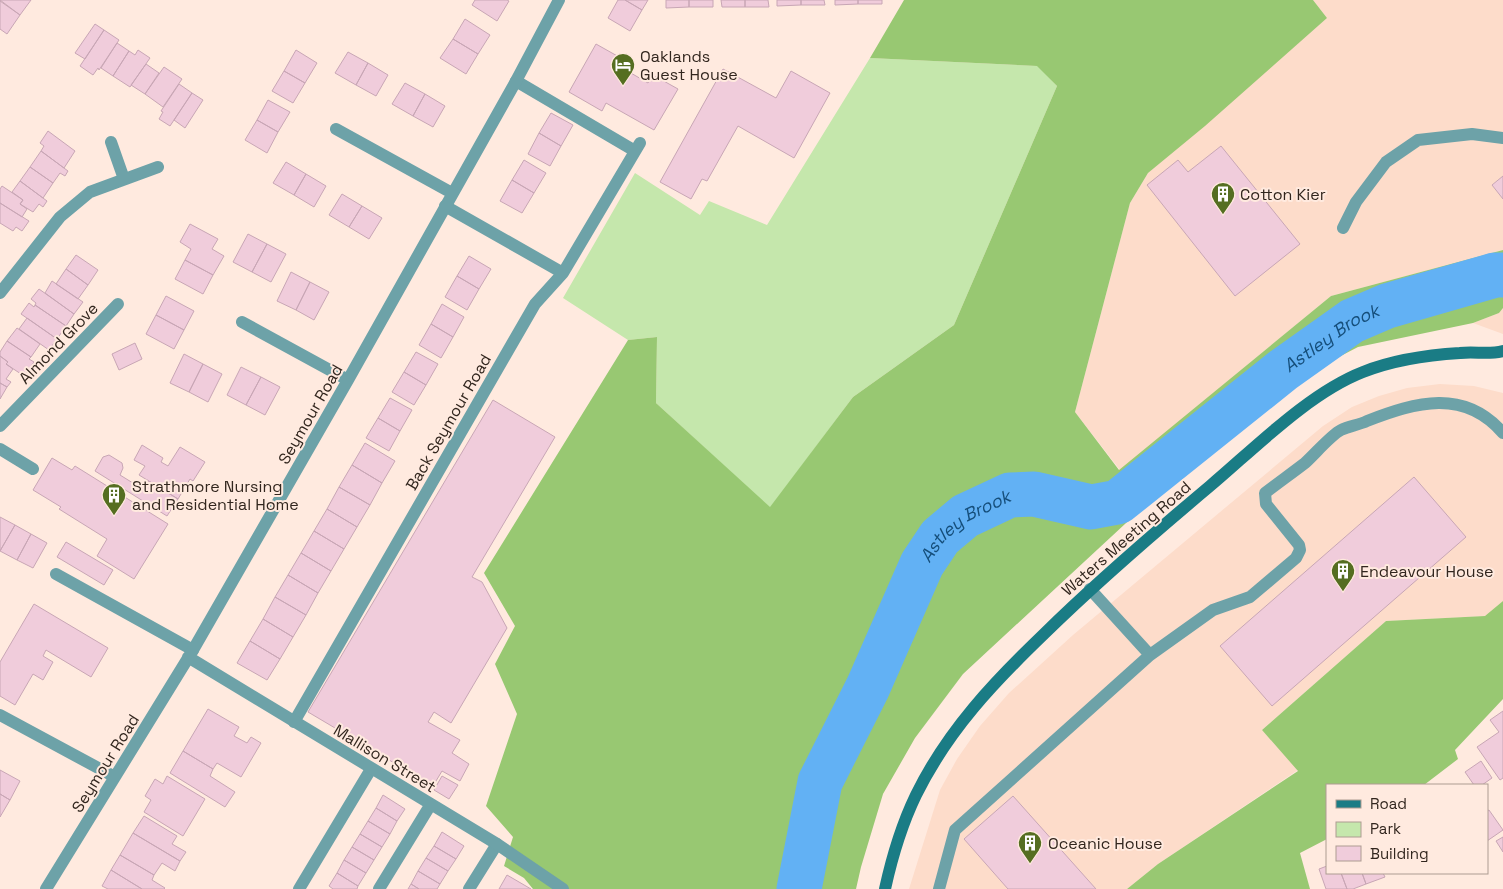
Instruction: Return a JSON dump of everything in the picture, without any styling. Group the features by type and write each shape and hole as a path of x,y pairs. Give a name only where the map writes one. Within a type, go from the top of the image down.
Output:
{"street":[{"name":"Seymour Road","path":"46,889 190,654 348,380 516,81 559,0"},
{"name":"Back Seymour Road","path":"294,722 535,304 563,273 637,147 516,81"},
{"path":"336,129 452,193"},
{"path":"1343,228 1356,202 1386,162 1418,140 1472,134 1503,138"},
{"path":"111,142 124,179"},
{"path":"0,292 60,217 90,192 158,167"},
{"path":"445,206 563,273"},
{"name":"Almond Grove","path":"0,426 118,304"},
{"path":"242,322 348,380"},
{"name":"Waters Meeting Road","path":"885,889 904,822 917,794 952,736 998,678 1090,589 1296,413 1334,386 1363,372 1397,362 1463,352 1492,354 1503,352"},
{"path":"939,889 955,830 1150,655 1213,610 1250,597 1296,558 1300,550 1299,544 1266,504 1265,493 1305,463 1340,430 1398,409 1442,402 1461,404 1480,412 1503,433"},
{"path":"0,449 33,469"},
{"name":"Mallison Street","path":"56,574 190,654 294,722 497,844 563,889"},
{"path":"1090,589 1150,655"},
{"path":"0,715 115,777"},
{"path":"299,889 371,769"},
{"path":"379,889 431,804"},
{"path":"469,889 497,844"}],"shaded area":[{"path":"1313,0 1503,0 1503,250 1331,296 1120,470 1075,412 1130,203 1148,173 1327,18"},
{"path":"1503,308 1503,334 1473,323 1499,313"},
{"path":"1440,384 1474,386 1503,393 1503,601 1486,616 1386,621 1262,730 1298,770 1158,864 1127,889 909,889 940,790 957,759 980,726 1009,693 1073,635 1323,426 1352,407 1379,396 1407,388"}],"green space":[{"path":"904,0 1313,0 1327,18 1205,126 1148,173 1130,203 1075,412 1119,470 1331,296 1503,250 1503,308 1499,313 1473,323 1358,347 1310,372 1220,436 963,674 915,738 883,794 856,889 533,889 524,878 504,866 513,837 486,806 517,714 495,664 515,626 484,573 628,340 657,337 656,403 770,507 853,397 954,325 1057,86 1037,66 870,58"},
{"path":"870,58 1038,66 1057,86 954,325 853,397 770,508 656,403 657,337 628,340 563,298 635,173 700,215 709,201 767,225"},
{"path":"1503,601 1503,699 1455,750 1458,759 1425,784 1326,784 1326,840 1300,853 1310,889 1127,889 1158,864 1298,771 1262,730 1386,621 1485,616"}],"building":[{"path":"0,0 31,0 20,15"},
{"path":"475,0 509,1 497,21 472,5"},
{"path":"618,0 625,0 642,10 630,31 608,18"},
{"path":"625,0 648,0 642,10"},
{"path":"666,0 689,0 689,7 666,8"},
{"path":"689,0 713,0 713,7 689,7"},
{"path":"721,0 745,0 745,7 722,7"},
{"path":"745,0 768,0 769,7 745,7"},
{"path":"777,0 801,0 801,5 777,6"},
{"path":"801,0 824,0 825,5 801,5"},
{"path":"835,0 858,0 858,4 835,5"},
{"path":"858,0 882,0 882,4 858,4"},
{"path":"0,1 20,15 7,34 0,29"},
{"path":"465,19 490,35 478,54 453,39"},
{"path":"95,24 104,30 85,59 75,53"},
{"path":"104,30 119,40 99,70 98,68 93,75 80,66"},
{"path":"453,39 478,54 466,74 440,58"},
{"path":"117,43 129,51 113,76 101,68"},
{"name":"Oaklands Guest House","path":"596,44 628,62 624,69 648,83 653,75 678,89 654,130 606,103 602,111 569,92"},
{"path":"138,50 150,58 130,87 113,76 129,51 135,55"},
{"path":"296,50 317,63 305,83 284,71"},
{"path":"348,52 368,63 356,85 335,73"},
{"path":"368,63 388,75 376,96 356,85"},
{"path":"146,64 159,73 145,94 131,85"},
{"path":"164,67 182,79 163,107 145,94"},
{"path":"723,69 776,98 791,71 830,93 794,158 738,126 707,181 702,179 691,199 660,182"},
{"path":"284,71 305,83 293,103 272,91"},
{"path":"405,83 425,94 413,116 392,104"},
{"path":"179,84 192,93 170,126 159,119 163,112 161,111"},
{"path":"192,93 203,100 185,128 174,120"},
{"path":"425,94 445,106 433,127 413,116"},
{"path":"268,100 290,112 278,132 257,120"},
{"path":"551,113 573,125 561,146 539,133"},
{"path":"257,120 278,132 267,153 245,140"},
{"path":"48,131 75,151 64,168 41,151 44,146 40,143"},
{"path":"539,133 561,146 550,166 528,154"},
{"name":"Cotton Kier","path":"1221,146 1300,244 1235,296 1147,185 1178,160 1188,172"},
{"path":"41,151 68,171 65,176 60,173 53,183 30,167"},
{"path":"524,160 546,173 534,193 512,180"},
{"path":"286,162 306,174 294,195 273,183"},
{"path":"30,167 53,183 43,198 20,181"},
{"path":"306,174 326,186 314,207 294,195"},
{"path":"1503,176 1503,199 1492,185"},
{"path":"512,180 534,193 522,213 500,201"},
{"path":"20,181 47,201 43,207 39,204 33,212 20,204 23,200 12,192"},
{"path":"2,186 23,200 20,204 27,209 22,217 0,203 0,189"},
{"path":"342,194 362,206 349,227 329,215"},
{"path":"0,203 29,221 22,231 16,227 13,231 0,223"},
{"path":"362,206 382,218 369,239 349,227"},
{"path":"190,224 218,239 212,249 224,256 213,275 185,260 191,249 180,242"},
{"path":"248,234 267,244 252,272 233,262"},
{"path":"267,244 286,254 271,282 252,272"},
{"path":"76,255 98,270 88,285 66,269"},
{"path":"469,256 491,269 479,289 457,276"},
{"path":"185,260 213,275 203,294 175,279"},
{"path":"66,269 88,285 78,299 56,284"},
{"path":"291,272 310,282 296,310 277,301"},
{"path":"457,276 479,289 467,310 445,297"},
{"path":"52,281 83,302 74,314 45,293"},
{"path":"310,282 329,292 314,320 296,310"},
{"path":"39,289 74,314 66,326 35,305 36,303 31,299"},
{"path":"166,296 194,311 184,330 156,315"},
{"path":"29,303 66,326 57,339 21,314"},
{"path":"442,304 464,317 453,337 431,324"},
{"path":"156,315 184,330 174,349 146,334"},
{"path":"27,318 57,339 49,350 19,329"},
{"path":"431,324 453,337 441,358 419,345"},
{"path":"17,328 40,344 31,357 7,341"},
{"path":"7,341 31,357 29,359 34,362 24,376 6,364 8,362 0,356 0,352"},
{"path":"135,343 142,359 119,370 112,354"},
{"path":"416,352 438,364 426,385 404,372"},
{"path":"184,354 203,364 189,392 170,383"},
{"path":"0,356 13,369 6,379 11,382 7,387 0,383"},
{"path":"203,364 222,374 208,402 189,392"},
{"path":"241,367 261,377 246,405 227,395"},
{"path":"404,372 426,385 414,405 392,392"},
{"path":"261,377 280,387 265,415 246,405"},
{"path":"0,383 7,387 0,399"},
{"path":"390,398 412,410 400,431 378,418"},
{"path":"493,400 555,437 472,577 482,582 507,628 451,723 434,712 428,722 460,740 452,753 469,764 460,781 442,771 433,786 308,712"},
{"path":"378,418 400,431 389,451 366,438"},
{"path":"365,443 395,461 382,483 352,465"},
{"path":"142,445 163,458 161,462 168,466 180,447 205,462 193,481 190,479 178,499 139,475 145,466 134,460"},
{"path":"109,455 122,463 123,468 120,475 141,488 147,480 178,499 167,516 95,471 103,457"},
{"name":"Strathmore Nursing and Residential Home","path":"52,458 72,470 75,466 168,524 134,579 97,556 107,539 33,490"},
{"path":"352,465 382,483 370,505 339,487"},
{"name":"Endeavour House","path":"1414,477 1466,537 1272,706 1220,646"},
{"path":"339,487 370,505 357,527 327,509"},
{"path":"327,509 357,527 344,549 314,531"},
{"path":"0,517 15,525 0,551"},
{"path":"15,525 31,534 17,560 0,551"},
{"path":"314,531 344,549 331,571 301,553"},
{"path":"31,534 47,543 33,568 17,560"},
{"path":"66,542 113,570 104,585 57,557"},
{"path":"301,553 331,571 318,593 288,575"},
{"path":"288,575 318,593 306,615 275,597"},
{"path":"275,597 306,615 293,637 263,619"},
{"path":"34,604 108,648 91,677 46,650 43,656 53,662 43,680 33,674 15,705 0,696 0,662"},
{"path":"263,619 293,637 280,659 250,641"},
{"path":"250,641 280,659 267,680 237,663"},
{"path":"208,709 239,727 234,736 247,743 251,737 261,743 241,777 217,763 213,769 183,751"},
{"path":"1503,711 1503,778 1500,780 1477,747 1499,732 1490,720"},
{"path":"183,751 213,769 210,776 235,792 225,807 170,773"},
{"path":"1481,761 1492,778 1483,784 1473,784 1465,772"},
{"path":"0,770 20,781 10,800 0,794"},
{"path":"167,776 205,799 183,836 144,812 151,800 145,796 155,779 163,784"},
{"path":"442,776 458,785 449,799 434,790"},
{"path":"0,794 10,800 0,817"},
{"path":"383,795 405,809 397,821 376,808"},
{"name":"Oceanic House","path":"1013,796 1096,889 1008,889 964,839"},
{"path":"376,808 397,821 390,834 368,821"},
{"path":"1488,810 1503,830 1488,840"},
{"path":"144,816 177,836 172,844 186,852 180,861 133,833"},
{"path":"368,821 390,834 382,847 360,834"},
{"path":"442,832 464,846 456,859 434,846"},
{"path":"133,833 180,861 175,871 162,863 154,875 120,855"},
{"path":"360,834 382,847 374,860 352,847"},
{"path":"1503,837 1503,852 1496,841"},
{"path":"434,846 456,859 448,871 426,858"},
{"path":"352,847 374,860 366,873 344,860"},
{"path":"120,855 154,875 152,880 165,888 142,889 111,870"},
{"path":"426,858 448,871 440,884 418,871"},
{"path":"344,860 366,873 358,886 337,873"},
{"path":"1326,866 1326,874 1341,874 1347,889 1326,889 1319,869"},
{"path":"111,870 142,889 108,889 102,886"},
{"path":"418,871 440,884 437,889 419,889 411,884"},
{"path":"337,873 358,886 357,889 333,889 329,886"},
{"path":"1341,874 1362,874 1366,884 1353,889 1347,889"},
{"path":"1362,874 1384,874 1385,877 1366,884"},
{"path":"507,875 531,889 499,889"},
{"path":"411,884 419,889 408,889"}],"waterway":[{"name":"Astley Brook","path":"799,889 820,782 868,687 922,564 940,537 965,516 1010,495 1034,494 1091,507 1118,502 1283,370 1352,321 1387,306 1495,275 1503,275"}],"place":[{"name":"Oaklands Guest House","path":"623,86"},
{"name":"Cotton Kier","path":"1223,215"},
{"name":"Strathmore Nursing and Residential Home","path":"114,516"},
{"name":"Endeavour House","path":"1343,592"},
{"name":"Oceanic House","path":"1030,864"}]}
